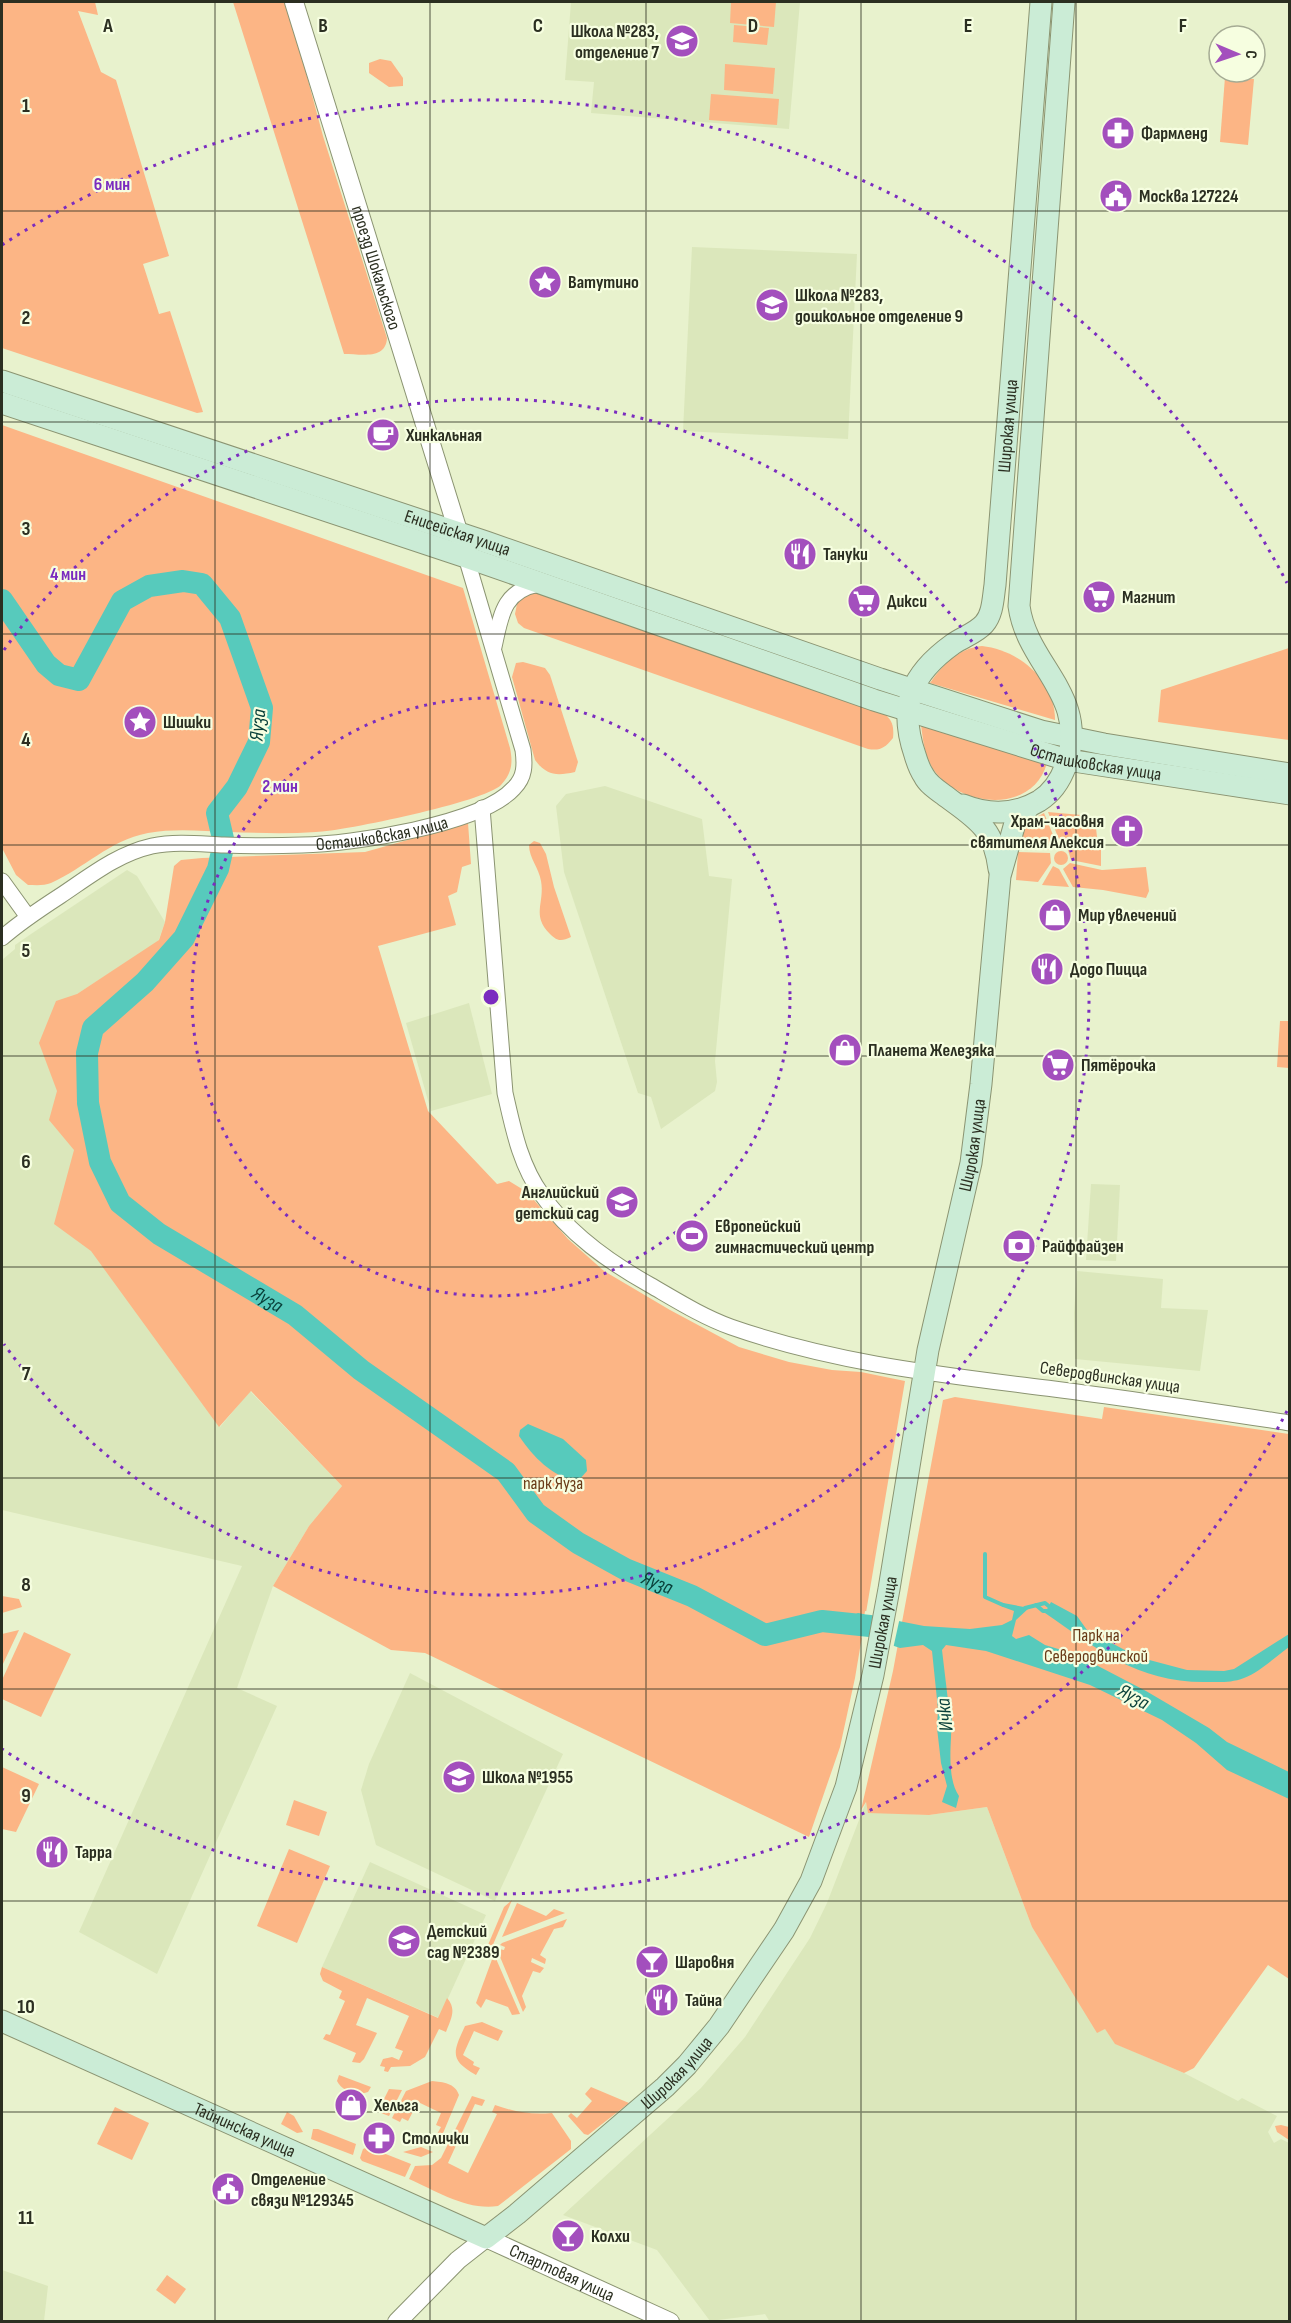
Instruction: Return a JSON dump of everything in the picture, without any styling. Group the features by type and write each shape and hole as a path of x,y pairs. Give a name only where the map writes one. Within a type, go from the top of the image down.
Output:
{"main road":[{"name":"Широкая улица","path":"486,2238 518,2214 665,2087 687,2065 719,2026 758,1972 784,1930 815,1871 846,1787 873,1674 890,1589 924,1373 971,1163 983,1072 1000,876 998,859 990,835 977,819 924,777 909,732 908,710 912,689 924,668 941,653 983,626 991,610 995,585 1041,2"},
{"name":"Широкая улица","path":"1028,808 1046,797 1062,776 1067,760 1071,721 1065,699 1029,641 1021,622 1019,606 1064,2"},
{"path":"1035,82 1039,74 1047,71 1055,75 1057,83"},
{"name":"Енисейская улица","path":"2,381 486,542 621,602 908,710"},
{"name":"Енисейская улица","path":"2,403 101,438 466,557 539,584 621,602 912,689"},
{"name":"Осташковская улица","path":"912,689 1041,731 1070,738 1290,774"},
{"name":"Осташковская улица","path":"908,710 1067,760 1290,794"},
{"path":"952,801 990,812 1009,812 1028,808"},
{"path":"1000,876 1015,823 1028,808"},
{"name":"Тайнинская улица","path":"2,2021 486,2238"}],"street":[{"name":"проезд Шокальского","path":"294,2 458,533"},
{"path":"1010,395 1013,403 1021,407 1029,405 1033,397"},
{"name":"Осташковская улица","path":"2,938 28,917 103,866 151,846 186,843 257,846 313,845 366,840 441,822 482,808 513,790 520,780 525,763 494,650 458,533"},
{"path":"466,557 468,549 475,544 486,542"},
{"path":"494,650 499,624 507,602 514,593 525,587 539,584"},
{"name":"Северодвинская улица","path":"482,808 505,1093 514,1134 527,1171 542,1195 571,1230 617,1266 729,1326 797,1347 872,1365 1290,1423"},
{"path":"2,881 28,917"},
{"path":"397,2322 458,2260 486,2238"},
{"name":"Стартовая улица","path":"486,2238 670,2322"}],"shaded area":[{"name":"Школа №283, отделение 7","path":"571,2 800,2 789,129 591,113 594,82 565,80"},
{"name":"Школа №283, дошкольное отделение 9","path":"692,247 857,254 848,439 683,431"},
{"path":"605,786 702,819 709,876 732,879 715,1061 717,1082 715,1091 661,1129 651,1097 638,1093 564,872 556,806 566,794"},
{"path":"127,870 137,876 165,922 158,942 77,994 220,1427 250,1391 342,1486 309,1526 273,1586 237,1688 277,1706 157,1974 79,1932 242,1566 2,1510 2,960 15,949 15,945"},
{"path":"469,1003 492,1094 431,1111 406,1023"},
{"path":"1091,1184 1120,1185 1116,1261 1086,1260"},
{"path":"1077,1271 1163,1279 1161,1308 1208,1310 1200,1371 1075,1359 1074,1313"},
{"name":"Школа №1955","path":"410,1673 563,1754 495,1901 376,1845 361,1790 369,1764"},
{"path":"866,1802 868,1812 929,1815 987,1807 1032,1927 1098,2032 1105,2029 1116,2044 1184,2073 1238,2101 1242,2098 1277,2116 1268,2132 1274,2143 1281,2139 1289,2143 1289,2321 770,2322 765,2314 710,2321 657,2250 563,2215 701,2088 745,2037 810,1938 827,1903"},
{"name":"Детский сад №2389","path":"370,1862 486,1915 439,2018 322,1967"},
{"path":"2,2270 48,2286 44,2321 2,2321"}],"green space":[{"path":"2,2 95,2 98,15 78,11 101,72 116,80 169,256 143,264 159,314 170,311 203,412 197,413 2,348"},
{"path":"233,2 287,2 323,136 387,338 386,345 377,353 344,354"},
{"path":"731,2 776,2 774,27 730,23"},
{"path":"734,25 769,28 767,45 733,42"},
{"path":"380,59 391,61 403,78 403,86 389,87 369,73 369,63"},
{"path":"725,64 775,68 773,94 724,90"},
{"path":"1224,84 1254,84 1248,145 1220,142"},
{"path":"711,94 779,99 777,125 709,120"},
{"path":"2,425 463,588 510,748 511,768 505,781 489,792 442,807 331,830 251,833 178,830 148,833 109,848 51,883 28,885 16,875 2,848"},
{"path":"536,593 871,707 889,718 893,726 893,738 882,748 868,749 524,628 518,623 515,614 518,599 526,594"},
{"path":"982,646 1009,654 1021,661 1042,680 1049,692 1055,720 930,683 952,658 966,650"},
{"path":"1289,648 1289,740 1158,722 1161,690"},
{"path":"523,662 545,668 550,675 578,762 575,772 553,774 535,760 512,677 516,663"},
{"path":"921,724 1047,763 1039,779 1028,791 1013,797 997,800 963,793 948,785 932,768 924,744"},
{"path":"1048,812 1081,815 1081,827 1096,828 1097,837 1101,842 1101,866 1071,860 1068,850 1062,847"},
{"path":"1044,813 1058,847 1052,850 1018,849 1024,824"},
{"name":"парк Яуза","path":"468,823 471,864 462,867 457,892 448,896 456,925 378,946 428,1111 497,1184 509,1181 527,1192 568,1239 604,1271 670,1310 739,1347 789,1362 905,1381 855,1678 840,1747 809,1837 425,1653 391,1650 273,1586 309,1526 342,1486 251,1391 219,1427 91,1251 54,1224 74,1150 49,1120 57,1091 39,1043 56,1001 77,994 159,940 165,922 174,866 181,860 202,858 365,852"},
{"path":"534,841 540,843 546,854 554,887 571,937 558,940 541,921 541,881 529,845"},
{"path":"1061,851 1066,853 1068,858 1066,863 1061,865 1056,863 1054,858 1056,853"},
{"path":"1018,852 1050,853 1051,863 1038,882 1016,880"},
{"path":"1070,863 1102,870 1146,867 1149,891 1146,898 1073,887 1063,869"},
{"path":"1053,866 1059,869 1069,887 1042,885"},
{"path":"1280,1021 1289,1021 1289,1068 1277,1067"},
{"name":"Парк на Северодвинской","path":"955,1397 1102,1419 1104,1407 1289,1434 1289,1979 1268,1965 1194,2068 1184,2073 1115,2044 1105,2029 1097,2033 1032,1927 987,1807 929,1815 868,1813 866,1802 861,1810 893,1671 943,1400"},
{"path":"2,1596 19,1599 22,1607 2,1613"},
{"path":"19,1630 2,1666 2,1634"},
{"path":"24,1632 71,1654 41,1717 2,1699 2,1680"},
{"path":"2,1767 39,1784 16,1832 2,1829"},
{"path":"294,1800 327,1812 319,1836 286,1825"},
{"path":"289,1849 330,1866 297,1943 257,1926"},
{"path":"512,1900 492,1947 488,1945 504,1907"},
{"path":"517,1903 546,1916 554,1909 565,1913 502,1937"},
{"path":"567,1919 563,1927 554,1929 540,1955 546,1959 545,1964 532,1958 531,1962 544,1968 540,1973 533,1971 522,1996 526,2007 523,2012 498,1952 499,1949 504,1950 505,1947 500,1945"},
{"path":"494,1954 520,2014 512,2015 508,2007 486,1999 481,2008 476,2003"},
{"path":"322,1967 438,2018 447,1998 452,2010 446,2032 439,2029 425,2057 410,2066 391,2067 388,2072 384,2071 385,2067 380,2066 383,2059 392,2057 399,2060 403,2051 395,2048 409,2016 367,1998 356,2025 377,2033 364,2059 360,2063 352,2062 356,2053 323,2039 326,2034 330,2035 345,2001 339,1998 342,1991 323,1981 320,1974"},
{"path":"482,2022 503,2031 498,2041 474,2031 463,2055 474,2062 473,2065 480,2068 476,2075 457,2060 456,2049 465,2026"},
{"path":"339,2075 371,2087 368,2092 359,2094 350,2092 337,2081"},
{"path":"432,2081 452,2086 459,2095 441,2138 436,2136 441,2127 436,2125 441,2113 418,2102 408,2121 402,2118 400,2122 392,2118 406,2091"},
{"path":"591,2087 629,2103 588,2135 584,2134 568,2116 571,2113 577,2118 592,2101 585,2094"},
{"path":"389,2089 402,2090 389,2116 381,2113 383,2108 380,2107"},
{"path":"472,2096 485,2100 482,2106 475,2104 448,2163 468,2173 497,2114 492,2112 495,2105 537,2114 552,2113 571,2141 571,2149 498,2206 475,2206 464,2203 409,2179 415,2166 432,2165 441,2158"},
{"path":"115,2107 149,2123 132,2160 97,2144"},
{"path":"287,2112 294,2116 303,2132 297,2133 281,2124"},
{"path":"1275,2126 1289,2127 1289,2140 1277,2132"},
{"path":"313,2129 356,2144 353,2155 311,2139"},
{"path":"368,2147 411,2164 405,2177 362,2161 360,2158 363,2149"},
{"path":"421,2147 433,2152 421,2157 403,2152"},
{"path":"167,2275 186,2289 175,2304 156,2290"}],"water":[{"path":"528,1424 563,1439 586,1460 587,1471 577,1482 551,1470 531,1451 519,1436 520,1430"},
{"name":"Ичка","path":"998,1602 1029,1608 1016,1620 1012,1636 1016,1639 1029,1635 1045,1645 1075,1654 1146,1691 1209,1728 1227,1742 1289,1772 1289,1799 1227,1770 1196,1743 1162,1720 1090,1685 986,1651 946,1645 942,1650 952,1719 951,1769 953,1784 959,1796 956,1808 942,1802 947,1786 941,1763 937,1728 938,1709 932,1651 923,1645 900,1648 847,1630 839,1622 858,1613 924,1626 970,1629 1002,1625 1012,1620 1014,1611 1003,1607"},
{"path":"1051,1602 1077,1616 1087,1630 1138,1657 1187,1670 1234,1669 1289,1634 1289,1647 1256,1672 1235,1681 1182,1681 1160,1677 1120,1662 1083,1640 1045,1613"}],"pier":[{"path":"865,1611 900,1617 893,1649 861,1638"}],"waterway":[{"name":"Яуза","path":"2,600 46,664 59,675 79,680 122,601 149,586 183,581 202,584 230,618 262,708 259,742 237,787 217,813 224,843 218,869 184,938 145,982 93,1028 87,1053 88,1103 100,1162 120,1203 159,1234 295,1315 361,1370 506,1472 536,1513 578,1543 625,1569 692,1596 765,1635 822,1621 870,1626"},
{"path":"985,1554 985,1597 1003,1605"},
{"path":"1025,1608 1045,1603 1051,1608"},
{"path":"1036,1605 1043,1611 1051,1611"}],"place":[{"name":"Школа №283, отделение 7","path":"682,41"},
{"name":"Фармленд","path":"1118,133"},
{"name":"Москва 127224","path":"1116,196"},
{"name":"Ватутино","path":"545,282"},
{"name":"Школа №283, дошкольное отделение 9","path":"772,305"},
{"name":"Хинкальная","path":"383,435"},
{"name":"Тануки","path":"800,554"},
{"name":"Магнит","path":"1099,597"},
{"name":"Дикси","path":"864,601"},
{"name":"Шишки","path":"140,722"},
{"name":"Храм-часовня святителя Алексия","path":"1127,831"},
{"name":"Мир увлечений","path":"1055,915"},
{"name":"Додо Пицца","path":"1047,969"},
{"name":"Планета Железяка","path":"845,1050"},
{"name":"Пятёрочка","path":"1058,1065"},
{"name":"Английский детский сад","path":"622,1202"},
{"name":"Европейский гимнастический центр","path":"692,1236"},
{"name":"Райффайзен","path":"1019,1246"},
{"name":"Школа №1955","path":"459,1777"},
{"name":"Тарра","path":"52,1852"},
{"name":"Детский сад №2389","path":"404,1941"},
{"name":"Шаровня","path":"652,1962"},
{"name":"Тайна","path":"662,2000"},
{"name":"Хельга","path":"351,2105"},
{"name":"Столички","path":"379,2138"},
{"name":"Отделение связи №129345","path":"228,2189"},
{"name":"Колхи","path":"568,2236"}]}
